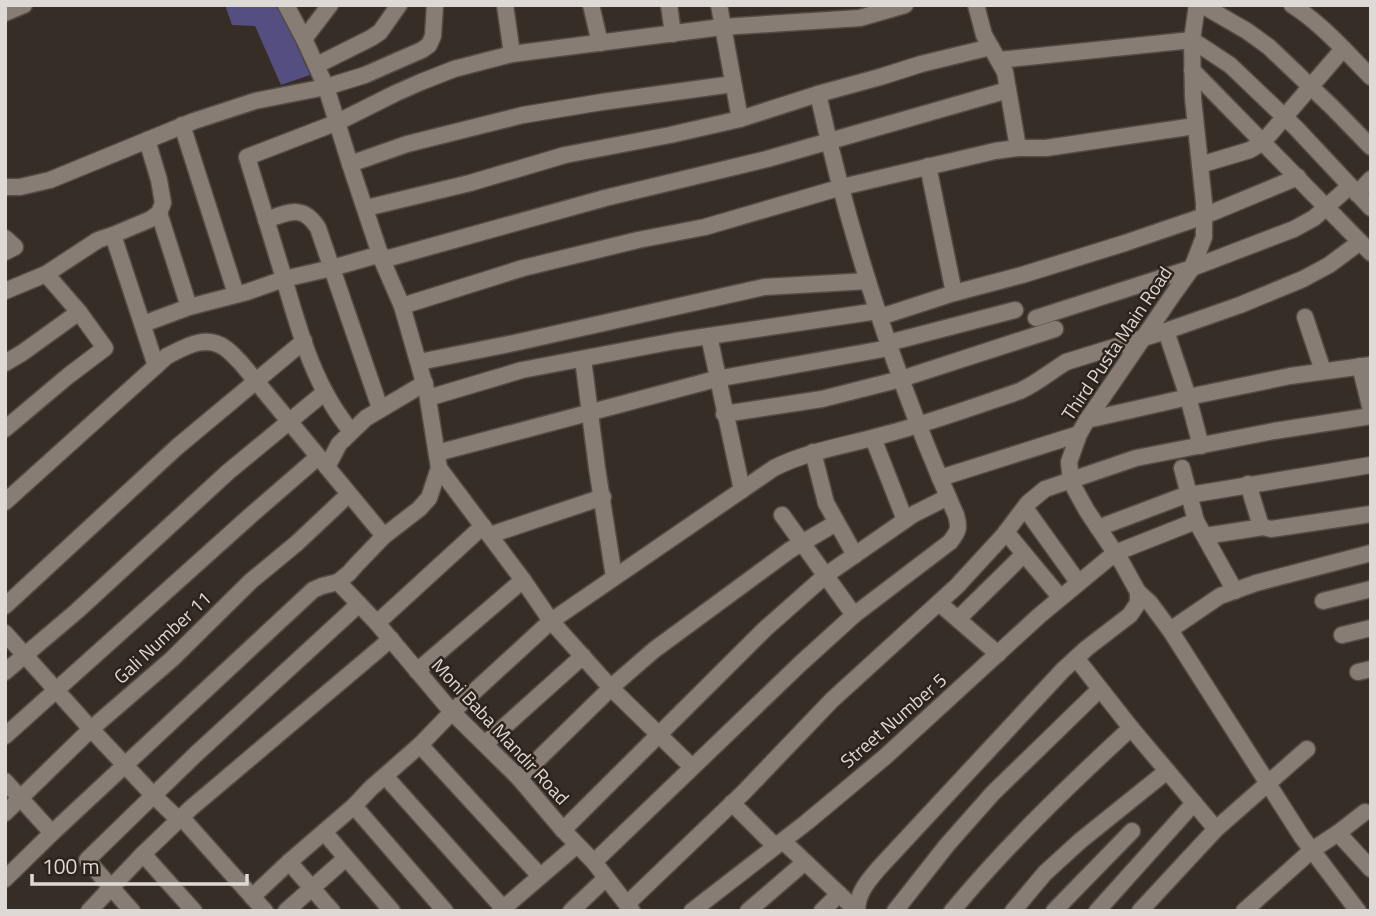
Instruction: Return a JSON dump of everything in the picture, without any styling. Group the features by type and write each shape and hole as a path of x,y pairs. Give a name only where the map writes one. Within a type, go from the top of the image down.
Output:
{"street":[{"path":"5,13 24,5"},
{"path":"5,879 313,590 338,582 384,536 429,498 438,460 419,362 326,87 286,5"},
{"path":"304,39 330,5"},
{"path":"317,65 380,32 399,5"},
{"path":"5,187 20,187 50,180 183,125 255,101 326,87 365,75 429,45 433,36 435,5"},
{"path":"505,5 512,54"},
{"path":"591,5 600,43"},
{"path":"669,5 673,34"},
{"path":"719,5 740,119"},
{"path":"976,5 984,35 1005,72 1018,148"},
{"path":"1199,5 1247,31 1269,47 1371,147"},
{"name":"Third Pusta Main Road","path":"1070,482 1069,462 1083,427 1192,268 1204,237 1192,70 1192,40 1199,5"},
{"path":"1292,5 1319,25 1371,77"},
{"path":"351,431 340,418 317,377 247,158 338,122 383,99 454,69 512,54 673,34 814,12 860,11 899,6"},
{"path":"366,208 470,183 565,155 740,119 921,64 995,53 1192,40 1230,65 1371,208"},
{"path":"1200,165 1250,150 1263,142 1343,49"},
{"path":"253,897 551,621 774,468 813,452 919,425 1020,391 1036,384 1066,362 1143,339 1240,305 1303,279 1366,247 1192,70"},
{"path":"350,164 407,144 523,115 733,84"},
{"path":"143,324 189,307 284,279 382,257 605,198 767,159 1008,90"},
{"path":"594,862 854,615 950,542 958,533 959,526 888,345 828,141 818,94"},
{"path":"183,125 236,294"},
{"path":"402,306 523,268 705,227 842,187 995,150 1046,148 1195,126"},
{"path":"5,291 46,274 98,240 151,219 159,213 163,203 147,140"},
{"path":"928,166 954,293"},
{"path":"5,736 250,516 323,462 351,431 380,408 426,391 522,370 709,336 879,314 1077,259 1204,216 1298,177"},
{"path":"1036,318 1192,268 1294,229 1371,179"},
{"path":"266,219 289,212 306,213 318,228 380,408"},
{"path":"159,213 189,307"},
{"path":"113,235 156,366"},
{"path":"5,238 15,247 5,252"},
{"path":"5,429 105,348 79,312 46,274"},
{"path":"419,362 764,287 868,281"},
{"path":"438,460 589,412 716,379 888,345 1015,310"},
{"path":"5,363 79,312"},
{"path":"1305,317 1323,372"},
{"path":"724,414 822,399 901,379 1055,329"},
{"path":"1166,331 1201,446"},
{"path":"709,336 741,490"},
{"path":"5,502 167,356 201,341 216,343 225,348 256,381 384,536"},
{"path":"5,606 177,447 304,341"},
{"path":"583,359 614,577"},
{"path":"940,478 1083,427 1188,397 1290,376 1365,365 1371,410"},
{"path":"5,672 77,611 228,472 324,391"},
{"path":"630,907 832,700 957,586 1045,489 1136,458 1274,431 1371,416"},
{"path":"873,438 905,520"},
{"path":"813,452 826,503 855,555"},
{"path":"438,460 551,621 611,688 692,767"},
{"path":"1098,528 1190,495 1371,466"},
{"path":"1182,468 1196,521 1235,591"},
{"path":"1070,482 1138,592 1170,630 1267,783 1312,850 1358,911"},
{"path":"1248,484 1260,523 1264,527"},
{"name":"Gali Number 11","path":"5,813 91,729 172,659 251,581 349,494"},
{"path":"377,622 486,531 603,497"},
{"path":"563,830 765,629 826,575 905,520 948,497"},
{"path":"1025,508 1078,582"},
{"path":"1205,536 1371,514"},
{"path":"782,515 854,615"},
{"name":"Street Number 5","path":"692,911 886,756 1060,597 1115,552 1196,521"},
{"path":"519,778 654,650 801,543 835,523"},
{"path":"1006,532 1060,597"},
{"path":"1170,630 1220,596 1256,583 1371,553"},
{"path":"958,619 1024,554"},
{"path":"417,671 523,580"},
{"name":"Moni Baba Mandir Road","path":"338,582 377,622 452,712 519,778 630,907"},
{"path":"1323,600 1371,589"},
{"path":"857,911 862,890 879,867 1063,670 1130,615 1138,603 1138,592"},
{"path":"939,603 998,654"},
{"path":"132,911 87,860 228,724 359,604"},
{"path":"1342,635 1371,628"},
{"path":"5,633 154,796 179,820 182,818 265,911"},
{"path":"89,911 179,820 391,639"},
{"path":"485,744 583,656"},
{"path":"1076,659 1216,829"},
{"path":"895,911 947,845 993,793 1100,689"},
{"path":"952,911 1020,834 1131,728"},
{"path":"420,745 540,876"},
{"path":"1140,911 1216,829 1307,749"},
{"path":"1013,911 1045,873 1080,841 1167,771"},
{"path":"385,776 502,909 577,845"},
{"path":"5,781 52,833"},
{"path":"732,803 805,862 857,911"},
{"path":"1097,911 1194,803"},
{"path":"354,806 445,911"},
{"path":"1244,911 1312,850 1365,812"},
{"path":"1054,911 1132,831"},
{"path":"324,832 392,911"},
{"path":"1338,833 1371,869"},
{"path":"143,854 194,911"},
{"path":"286,911 346,858"},
{"path":"289,862 332,911"},
{"path":"748,911 805,862"},
{"path":"571,911 606,878"},
{"path":"822,911 839,894"}],"shaded area":[{"path":"225,5 278,5 310,75 281,85 255,26 232,25"}]}
